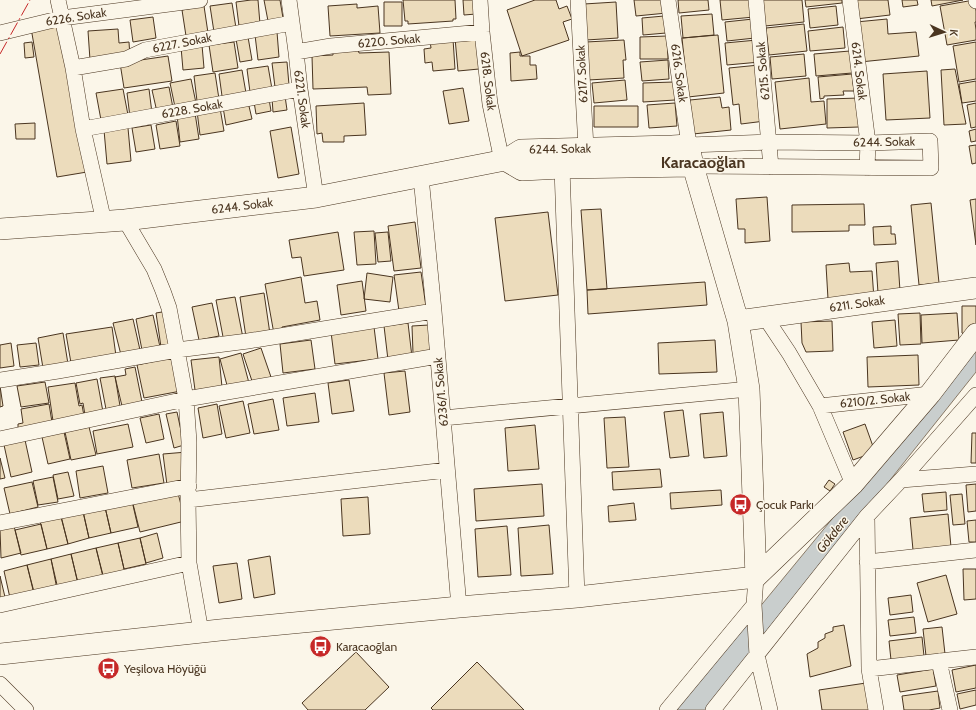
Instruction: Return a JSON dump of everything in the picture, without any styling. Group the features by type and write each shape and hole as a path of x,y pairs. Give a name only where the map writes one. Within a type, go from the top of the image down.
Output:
{"street":[{"path":"58,0 73,68 83,128 104,222"},
{"name":"6226. Sokak","path":"0,33 62,18 155,3 200,0"},
{"name":"6221. Sokak","path":"289,0 316,197"},
{"name":"6218. Sokak","path":"480,0 490,104 503,160"},
{"name":"6217. Sokak","path":"578,0 586,148"},
{"name":"6216. Sokak","path":"668,0 689,145"},
{"name":"6215. Sokak","path":"756,0 770,142 771,167"},
{"name":"6214. Sokak","path":"850,0 868,143 867,168"},
{"name":"6227. Sokak","path":"73,68 126,59 145,50 292,23"},
{"name":"6220. Sokak","path":"296,52 332,46 482,32"},
{"name":"6228. Sokak","path":"83,128 300,89"},
{"name":"6244. Sokak","path":"0,229 125,220 316,197 503,160 521,150 770,142 868,143 930,141 931,168 693,166 522,170 503,160"},
{"path":"689,145 693,166 738,321 749,389 756,577 754,605 757,655 770,710"},
{"path":"562,168 577,597"},
{"name":"6236/1. Sokak","path":"421,177 459,607"},
{"path":"125,220 154,269 163,290 169,308 177,350 186,399 189,442 189,563 201,632"},
{"name":"6211. Sokak","path":"738,321 976,288"},
{"path":"0,380 177,350 248,342 434,311"},
{"path":"765,317 789,353 820,406 853,484"},
{"path":"0,654 201,632 577,597 756,577 853,484 930,394 976,334"},
{"path":"0,439 186,399 438,356"},
{"path":"443,418 749,389"},
{"name":"6210/2. Sokak","path":"820,406 930,394"},
{"path":"713,710 867,516 976,395"},
{"path":"0,523 189,493 447,470"},
{"path":"901,480 976,474"},
{"path":"867,516 869,669 876,710"},
{"path":"867,562 976,550"},
{"path":"0,605 189,563"},
{"path":"668,710 754,605"},
{"path":"869,669 976,657"},
{"path":"939,661 950,710"},
{"path":"0,684 26,710"}],"water":[{"name":"Gökdere","path":"976,344 976,372 707,710 675,710"}],"building":[{"path":"258,0 260,24 239,26 236,2"},
{"path":"264,0 280,0 283,18 268,21"},
{"path":"403,0 455,0 456,19 453,19 453,21 408,24 408,21 405,21"},
{"path":"463,0 475,0 476,14 464,15"},
{"path":"535,0 556,0 559,9 567,6 572,19 563,22 569,40 522,56 507,10"},
{"path":"634,0 666,0 667,13 636,16"},
{"path":"678,0 708,0 709,10 679,13"},
{"path":"720,0 752,0 754,17 722,20"},
{"path":"763,0 802,0 804,22 765,26"},
{"path":"805,0 842,0 842,3 806,7"},
{"path":"854,0 888,0 890,15 856,19"},
{"path":"902,0 917,0 918,5 903,7"},
{"path":"931,0 963,0 932,6"},
{"path":"974,0 976,11 976,40 947,45 940,6"},
{"path":"384,2 402,2 402,26 384,26"},
{"path":"616,2 618,38 586,40 584,4"},
{"path":"232,3 236,28 214,32 210,6"},
{"path":"357,4 357,8 378,6 380,33 330,36 328,6"},
{"path":"204,6 208,33 186,36 182,10"},
{"path":"836,6 838,25 810,28 808,9"},
{"path":"712,14 714,35 683,38 681,16"},
{"path":"664,16 666,33 643,35 642,18"},
{"path":"153,17 156,38 133,42 130,20"},
{"path":"753,19 755,38 727,41 725,22"},
{"path":"887,19 888,34 916,32 919,56 860,62 856,22"},
{"path":"60,23 87,172 57,177 31,28"},
{"path":"804,24 807,51 769,55 766,28"},
{"path":"843,27 845,48 810,51 808,31"},
{"path":"118,29 119,43 129,42 130,57 90,60 88,31"},
{"path":"277,32 279,57 258,60 255,35"},
{"path":"718,35 724,93 688,97 682,38"},
{"path":"476,36 479,69 458,71 455,38"},
{"path":"667,36 668,59 640,59 640,37"},
{"path":"248,37 252,60 240,62 236,39"},
{"path":"453,39 455,69 433,71 432,62 425,63 424,49 431,48 430,41"},
{"path":"624,40 626,60 623,60 624,78 588,80 586,42"},
{"path":"757,40 760,62 727,65 725,43"},
{"path":"32,42 34,57 25,58 24,43"},
{"path":"234,42 238,68 213,72 209,45"},
{"path":"976,42 976,79 959,82 953,46"},
{"path":"202,45 204,68 183,70 181,47"},
{"path":"358,49 359,53 389,52 391,94 368,95 367,87 313,89 312,56 333,55 333,50"},
{"path":"850,51 852,73 816,76 814,54"},
{"path":"520,52 520,56 530,56 530,65 536,65 537,79 511,81 510,53"},
{"path":"804,54 806,76 772,79 770,57"},
{"path":"168,56 172,81 124,88 120,63"},
{"path":"668,60 669,79 642,81 640,62"},
{"path":"287,62 289,85 275,87 272,63"},
{"path":"759,65 765,121 741,124 739,104 733,105 729,68"},
{"path":"268,66 272,89 250,92 247,69"},
{"path":"955,69 966,124 944,125 941,70"},
{"path":"242,70 246,93 222,96 219,74"},
{"path":"927,71 930,118 886,120 883,74"},
{"path":"215,73 219,99 197,101 194,76"},
{"path":"852,74 854,91 843,91 844,95 824,96 824,98 820,99 818,77"},
{"path":"809,78 811,102 824,101 826,124 780,129 775,82"},
{"path":"191,79 196,103 175,107 170,83"},
{"path":"625,80 627,100 594,103 592,83"},
{"path":"976,81 976,101 962,103 959,84"},
{"path":"674,82 675,100 643,102 643,83"},
{"path":"169,87 173,108 157,112 152,90"},
{"path":"463,88 469,121 449,124 443,91"},
{"path":"123,89 128,115 101,120 96,93"},
{"path":"149,89 152,113 130,117 127,93"},
{"path":"285,96 287,110 273,112 272,98"},
{"path":"720,97 722,108 729,107 731,130 693,134 690,100"},
{"path":"859,98 859,127 827,128 827,99"},
{"path":"269,99 271,111 256,114 254,102"},
{"path":"248,102 252,119 226,125 223,107"},
{"path":"364,103 366,135 344,136 344,142 323,142 322,133 317,134 316,106"},
{"path":"675,103 677,126 649,128 647,105"},
{"path":"976,103 976,127 971,128 967,105"},
{"path":"594,106 638,106 638,127 594,127"},
{"path":"220,108 224,131 200,135 197,111"},
{"path":"195,113 199,139 180,142 177,115"},
{"path":"176,121 180,146 160,149 156,125"},
{"path":"35,123 35,139 16,139 15,124"},
{"path":"151,125 155,149 136,152 132,128"},
{"path":"291,127 299,174 278,178 270,131"},
{"path":"128,128 131,161 107,164 104,130"},
{"path":"976,129 976,141 971,142 969,131"},
{"path":"976,145 976,163 972,164 969,146"},
{"path":"767,197 770,241 745,243 745,229 738,229 736,199"},
{"path":"976,199 976,245 970,200"},
{"path":"931,203 939,283 919,285 911,205"},
{"path":"864,204 865,225 849,225 849,231 792,232 792,205"},
{"path":"601,209 607,289 587,290 581,210"},
{"path":"548,212 558,295 505,301 495,218"},
{"path":"415,222 421,268 394,271 388,226"},
{"path":"891,226 891,234 895,234 896,244 874,245 873,227"},
{"path":"374,231 376,264 357,265 354,232"},
{"path":"338,232 344,270 304,276 301,257 292,258 289,240"},
{"path":"388,232 391,261 378,262 375,233"},
{"path":"898,261 900,291 878,293 876,263"},
{"path":"849,263 850,272 872,271 874,299 828,299 826,265"},
{"path":"421,272 426,307 399,311 394,275"},
{"path":"367,273 393,277 390,302 364,299"},
{"path":"301,277 305,303 317,301 320,320 282,327 283,333 274,334 265,284"},
{"path":"362,281 366,311 341,315 337,285"},
{"path":"705,282 707,305 588,314 587,290"},
{"path":"264,293 270,334 246,337 240,297"},
{"path":"235,297 243,338 224,342 216,300"},
{"path":"212,303 219,336 199,340 192,307"},
{"path":"962,306 976,306 976,336 973,341 962,333"},
{"path":"168,311 173,345 161,347 156,313"},
{"path":"920,313 921,344 900,345 898,314"},
{"path":"957,313 959,340 922,343 921,315"},
{"path":"153,315 160,347 142,350 136,319"},
{"path":"133,319 140,350 121,355 113,323"},
{"path":"895,320 897,346 874,348 872,322"},
{"path":"832,321 833,351 806,352 802,343 801,322"},
{"path":"408,323 412,357 388,360 384,326"},
{"path":"429,325 430,352 413,353 412,326"},
{"path":"112,327 116,356 71,363 66,334"},
{"path":"374,327 378,359 335,364 331,332"},
{"path":"63,333 68,364 43,368 38,338"},
{"path":"311,340 315,369 283,373 280,344"},
{"path":"715,340 717,372 659,374 658,343"},
{"path":"11,343 14,366 0,368 0,345"},
{"path":"36,343 39,365 20,367 17,345"},
{"path":"261,348 271,377 253,384 243,354"},
{"path":"241,353 249,383 228,389 220,359"},
{"path":"918,355 919,385 868,387 867,357"},
{"path":"174,357 181,391 144,398 137,365"},
{"path":"219,357 222,387 195,390 191,360"},
{"path":"135,367 142,402 122,406 115,377 126,375 125,369"},
{"path":"405,371 410,412 389,415 384,373"},
{"path":"115,376 120,406 106,409 100,378"},
{"path":"97,379 103,412 85,415 83,403 80,404 76,383"},
{"path":"349,380 354,411 332,414 328,383"},
{"path":"45,382 49,403 21,407 17,386"},
{"path":"75,383 79,406 82,405 84,416 53,421 48,387"},
{"path":"0,386 3,406 0,407"},
{"path":"315,393 319,422 287,426 283,398"},
{"path":"273,399 279,430 254,434 248,404"},
{"path":"243,401 250,433 226,438 219,406"},
{"path":"49,404 52,422 18,428 18,424 23,423 21,409"},
{"path":"217,404 222,434 203,438 198,408"},
{"path":"683,410 689,456 670,458 664,412"},
{"path":"177,412 184,445 174,448 166,414"},
{"path":"723,412 727,456 704,458 700,414"},
{"path":"159,414 164,439 146,443 140,418"},
{"path":"625,417 629,467 607,468 604,418"},
{"path":"128,424 133,447 97,454 93,431"},
{"path":"865,424 875,452 853,460 843,432"},
{"path":"535,425 539,469 508,471 505,428"},
{"path":"89,427 96,455 71,460 65,432"},
{"path":"64,432 70,459 48,464 42,437"},
{"path":"972,433 976,433 976,463 971,463"},
{"path":"25,440 32,472 11,477 4,445"},
{"path":"187,452 186,482 167,485 163,454"},
{"path":"159,454 164,483 132,488 127,460"},
{"path":"0,458 5,478 0,479"},
{"path":"103,466 108,493 80,498 76,471"},
{"path":"660,469 662,487 613,490 612,472"},
{"path":"68,472 74,496 58,499 53,475"},
{"path":"53,477 58,502 38,505 33,481"},
{"path":"829,480 835,484 830,491 824,487"},
{"path":"32,482 38,507 10,514 4,488"},
{"path":"542,484 544,516 476,521 474,489"},
{"path":"976,484 976,511 968,512 966,485"},
{"path":"721,490 722,505 671,509 670,493"},
{"path":"946,492 947,510 924,512 922,494"},
{"path":"178,493 185,521 140,532 133,504"},
{"path":"962,494 965,524 953,525 950,495"},
{"path":"368,497 370,534 343,536 341,499"},
{"path":"132,501 138,527 111,533 105,507"},
{"path":"634,503 636,520 609,522 608,506"},
{"path":"105,507 111,533 89,538 83,512"},
{"path":"83,511 89,538 68,544 61,517"},
{"path":"948,514 951,547 913,550 910,518"},
{"path":"61,516 68,544 47,549 40,521"},
{"path":"976,520 976,542 969,542 967,521"},
{"path":"41,524 47,549 21,555 15,530"},
{"path":"549,525 553,574 521,576 518,528"},
{"path":"14,526 21,553 1,558 0,529"},
{"path":"507,526 511,575 478,577 475,529"},
{"path":"157,533 163,558 146,563 140,538"},
{"path":"140,538 146,564 124,569 118,543"},
{"path":"118,543 125,573 104,579 96,548"},
{"path":"96,548 104,581 79,587 71,554"},
{"path":"71,554 78,584 58,589 51,559"},
{"path":"270,556 275,594 254,598 248,560"},
{"path":"51,559 57,589 34,594 27,565"},
{"path":"237,563 242,599 219,603 213,566"},
{"path":"27,565 34,592 10,598 4,571"},
{"path":"963,569 976,569 976,599 964,600"},
{"path":"946,575 957,614 928,622 917,583"},
{"path":"0,576 5,597 0,599"},
{"path":"911,595 913,612 890,615 888,598"},
{"path":"914,617 916,633 890,636 888,620"},
{"path":"844,625 851,666 810,677 807,654 818,648 818,642 825,638 825,634 833,631 833,627"},
{"path":"942,627 945,654 926,656 923,629"},
{"path":"922,637 924,656 891,660 889,641"},
{"path":"356,652 389,687 365,710 308,710 302,703"},
{"path":"477,662 524,710 433,710 431,708"},
{"path":"976,665 976,688 956,692 952,670"},
{"path":"933,669 936,686 900,692 897,675"},
{"path":"866,683 871,710 822,710 819,690"},
{"path":"976,690 976,705 960,709 957,694"},
{"path":"938,691 940,708 929,710 904,710 902,696"}],"power":[{"path":"0,54 30,0"}],"place":[{"name":"Çocuk Parkı","path":"741,505"},
{"name":"Karacaoğlan","path":"320,647"},
{"name":"Yeşilova Höyüğü","path":"108,669"}],"district":[{"name":"Karacaoğlan","path":"703,162"}]}
